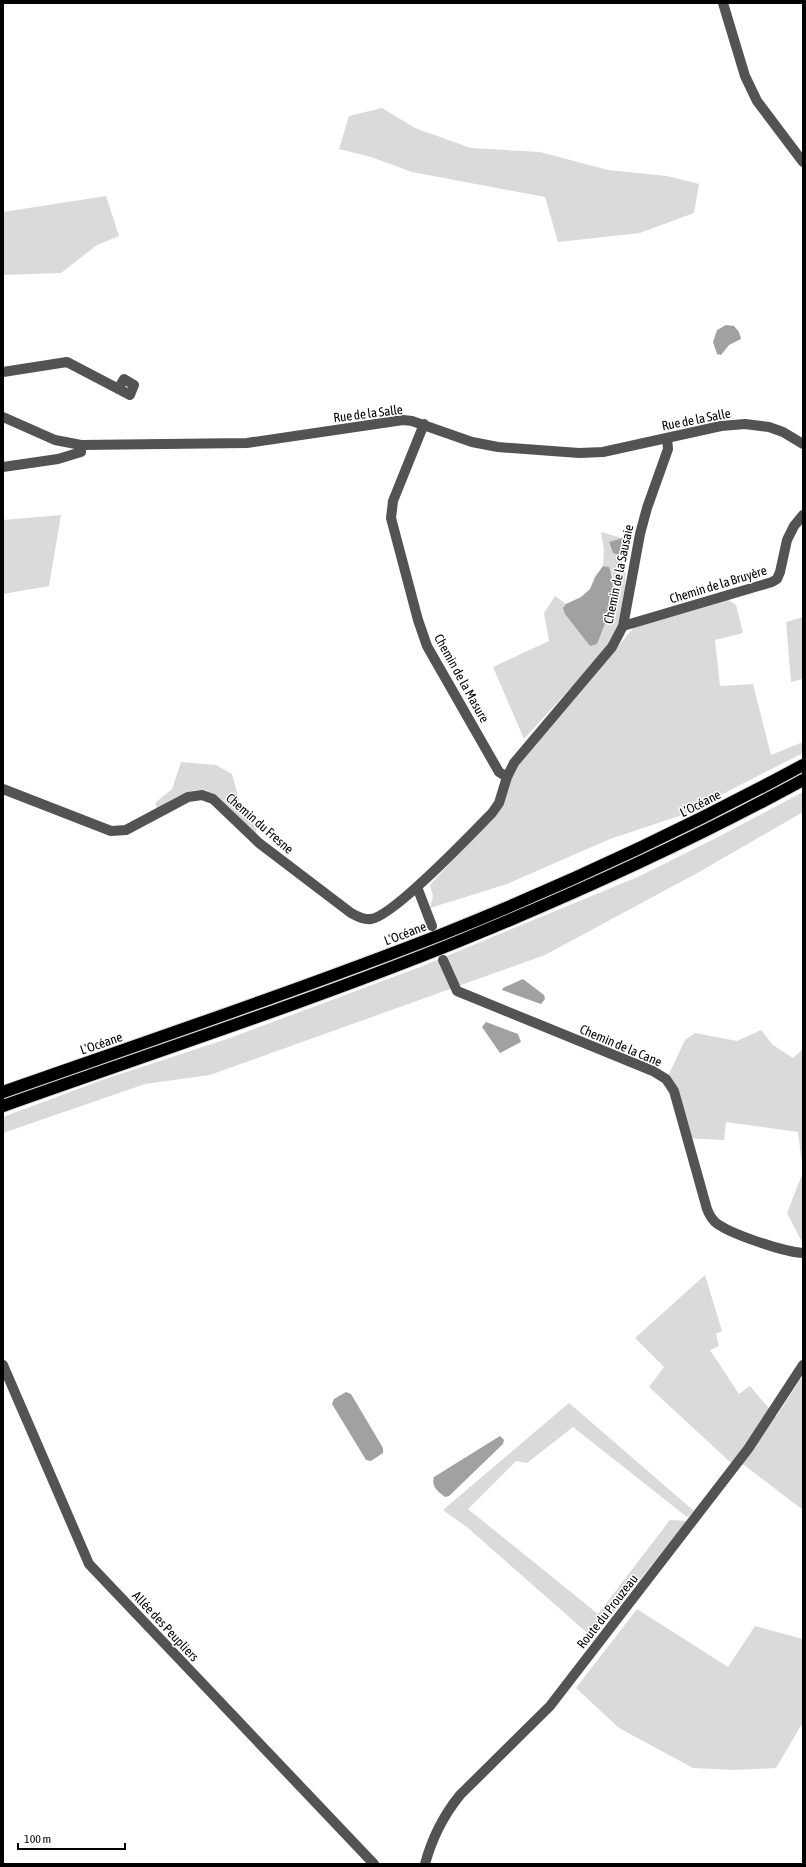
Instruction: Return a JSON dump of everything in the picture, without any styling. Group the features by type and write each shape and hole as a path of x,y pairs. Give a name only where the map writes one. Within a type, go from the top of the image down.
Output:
{"highway":[{"name":"L’Océane","path":"3,1092 291,990 472,921 647,845 803,765"},
{"name":"L’Océane","path":"3,1106 294,1003 455,943 551,903 638,863 714,827 803,780"}],"street":[{"path":"723,3 745,76 757,101 803,162"},
{"path":"3,372 67,362 118,389"},
{"name":"Rue de la Salle","path":"3,417 55,440 80,445 247,443 394,421 412,421 472,442 498,447 579,453 602,452 721,426 745,424 769,427 783,432 803,444"},
{"name":"Chemin de la Masure","path":"424,424 393,501 392,518 418,620 428,646 499,772 507,778"},
{"name":"Chemin de la Sausaie","path":"507,778 514,763 612,647 623,626 640,534 647,508 668,449 667,438"},
{"path":"3,467 58,459 81,452 80,445"},
{"name":"Chemin de la Bruyère","path":"623,626 772,582 777,578 780,572 786,546 794,526 803,515"},
{"path":"432,926 417,887 492,813 499,803 507,778"},
{"name":"Chemin du Fresne","path":"3,789 111,831 126,830 188,797 202,795 213,799 259,843 350,913 361,919 371,919 382,915 417,887"},
{"name":"Chemin de la Cane","path":"443,960 457,991 654,1071 666,1079 674,1091 707,1209 714,1222 724,1228 775,1248 803,1252"},
{"name":"Allée des Peupliers","path":"3,1365 90,1564 374,1864"},
{"name":"Route du Prouzeau","path":"425,1864 437,1830 449,1808 460,1795 550,1706 748,1449 803,1365"}],"shaded area":[{"path":"382,108 415,128 471,148 540,152 608,170 667,176 699,184 694,213 640,233 558,242 545,197 412,172 371,157 339,149 349,116"},
{"path":"106,196 119,236 97,245 61,273 3,275 3,212"},
{"path":"726,325 734,326 739,332 741,339 729,345 721,355 717,354 713,342 717,330"},
{"path":"61,515 49,586 3,594 3,520"},
{"path":"601,532 622,538 609,542 613,553 626,558 625,588 617,631 605,650 524,739 493,667 549,641 544,613 555,596 566,604 564,608 607,618 613,577 609,567 603,566 604,550"},
{"path":"622,538 629,540 630,547 626,558 613,553 609,542"},
{"path":"603,566 609,567 612,576 612,596 604,626 597,644 590,646 565,614 563,608 566,604 581,597 590,589 595,577"},
{"path":"727,599 736,605 743,633 715,640 720,686 753,684 771,755 803,742 803,753 679,816 610,839 507,884 430,908 433,896 430,885 503,804 514,771 635,626"},
{"path":"803,617 803,679 791,682 786,622"},
{"path":"181,762 216,765 232,774 240,804 259,827 256,829 256,835 224,803 205,790 186,793 157,809 155,803 172,789"},
{"path":"803,792 803,812 699,872 545,955 210,1075 145,1084 3,1133 3,1117 102,1080 230,1038 420,967 640,876"},
{"path":"523,979 544,995 545,999 541,1004 502,990 503,988"},
{"path":"486,1022 518,1034 521,1042 500,1053 482,1027"},
{"path":"761,1030 773,1045 793,1058 803,1049 803,1172 798,1132 726,1122 724,1140 683,1138 672,1096 669,1074 685,1040 695,1033 737,1041"},
{"path":"803,1172 803,1241 802,1242 787,1213"},
{"path":"705,1275 722,1331 716,1334 719,1346 710,1350 739,1394 750,1386 776,1417 803,1375 803,1510 744,1465 730,1462 649,1387 664,1367 635,1338"},
{"path":"346,1392 351,1394 383,1448 383,1453 371,1461 366,1460 332,1404 334,1399"},
{"path":"569,1403 694,1511 687,1517 573,1427 527,1463 516,1461 468,1509 598,1614 670,1520 687,1521 593,1638 468,1528 443,1510"},
{"path":"500,1436 504,1440 503,1444 449,1496 445,1497 434,1486 434,1477"},
{"path":"637,1609 728,1667 755,1626 803,1639 803,1722 776,1768 735,1770 693,1768 619,1728 576,1688"}]}
